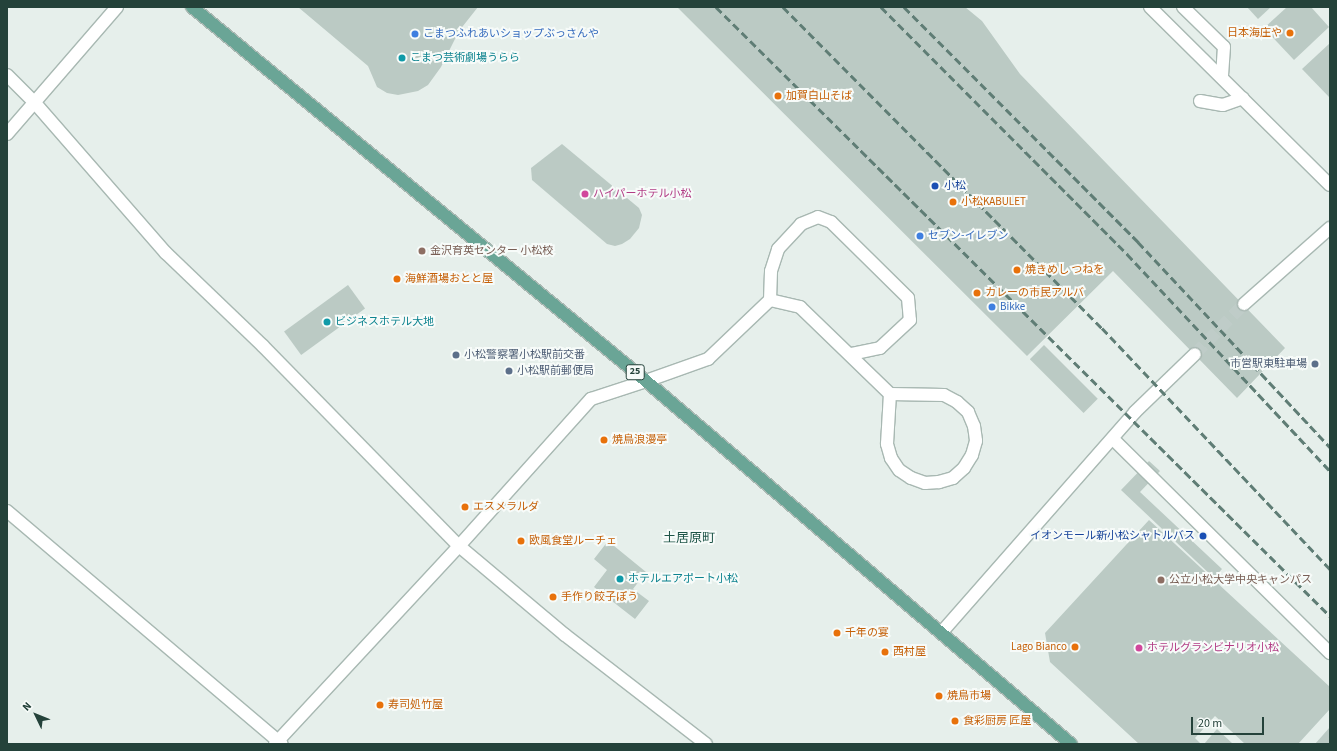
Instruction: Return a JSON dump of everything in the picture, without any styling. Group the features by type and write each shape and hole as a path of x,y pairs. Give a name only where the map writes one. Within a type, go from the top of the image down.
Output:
{"main road":[{"name":"25","path":"192,7 646,381 1071,744"}],"street":[{"path":"7,134 117,7"},
{"path":"1150,7 1330,185"},
{"path":"1183,7 1224,47 1222,77"},
{"path":"7,74 35,102 166,253 262,346 459,546 565,635 706,744"},
{"path":"1200,101 1223,105 1243,98"},
{"path":"7,511 278,743 591,400 708,359 770,300 771,271 778,249 801,224 818,218 831,222 908,298 910,320 880,348 850,354"},
{"path":"1244,304 1330,228"},
{"path":"770,300 800,307 890,394 944,395 957,402 968,412 974,426 976,441 972,455 964,468 953,478 939,482 925,483 911,478 900,470 891,458 887,444 890,394"},
{"path":"941,633 1113,439 1135,412 1195,354"},
{"path":"1113,439 1330,653"}],"building":[{"name":"こまつ芸術劇場うらら","path":"298,7 478,7 459,31 441,67 428,85 418,91 398,95 387,93 377,87 368,66"},
{"path":"677,7 965,7 982,21 1020,74 1285,348 1237,398 1113,271 1027,356"},
{"path":"1247,7 1271,7 1258,19"},
{"path":"1287,7 1311,7 1329,27 1294,60 1264,28"},
{"path":"1330,43 1330,98 1302,69"},
{"name":"ハイパーホテル小松","path":"562,144 639,208 642,215 639,228 630,239 615,246 607,244 532,180 531,168"},
{"name":"ビジネスホテル大地","path":"348,285 365,308 301,355 284,331"},
{"path":"1044,345 1098,399 1084,413 1030,359"},
{"path":"1149,461 1160,471 1140,492 1222,569 1214,578 1121,490"},
{"path":"1149,520 1330,687 1330,709 1298,744 1245,744 1215,716 1195,738 1201,744 1139,744 1050,662 1045,633"},
{"name":"ホテルエアポート小松","path":"608,541 646,572 633,589 649,601 635,619 594,587 607,570 594,559"},
{"path":"1330,727 1330,744 1315,744"},
{"path":"1217,729 1233,744 1204,744"}],"tunnel":[{"path":"1195,354 1244,304"}],"railway":[{"path":"716,7 1330,616"},
{"path":"783,7 1102,328 1330,569"},
{"path":"881,7 1127,254 1330,471"},
{"path":"904,7 1138,242 1330,447"}],"place":[{"name":"日本海庄や","path":"1290,33"},
{"name":"こまつふれあいショップぶっさんや","path":"415,34"},
{"name":"こまつ芸術劇場うらら","path":"402,58"},
{"name":"加賀白山そば","path":"778,96"},
{"name":"小松","path":"935,186"},
{"name":"ハイパーホテル小松","path":"585,194"},
{"name":"小松KABULET","path":"953,202"},
{"name":"セブン-イレブン","path":"920,236"},
{"name":"金沢育英センター 小松校","path":"422,251"},
{"name":"焼きめし つねを","path":"1017,270"},
{"name":"海鮮酒場おとと屋","path":"397,279"},
{"name":"カレーの市民アルバ","path":"977,293"},
{"name":"Bikke","path":"992,307"},
{"name":"ビジネスホテル大地","path":"327,322"},
{"name":"小松警察署小松駅前交番","path":"456,355"},
{"name":"市営駅東駐車場","path":"1315,364"},
{"name":"小松駅前郵便局","path":"509,371"},
{"name":"焼鳥浪漫亭","path":"604,440"},
{"name":"エスメラルダ","path":"465,507"},
{"name":"イオンモール新小松シャトルバス","path":"1203,536"},
{"name":"欧風食堂ルーチェ","path":"521,541"},
{"name":"ホテルエアポート小松","path":"620,579"},
{"name":"公立小松大学中央キャンパス","path":"1161,580"},
{"name":"手作り餃子ぽう","path":"553,597"},
{"name":"千年の宴","path":"837,633"},
{"name":"Lago Bianco","path":"1075,647"},
{"name":"ホテルグランビナリオ小松","path":"1139,648"},
{"name":"西村屋","path":"885,652"},
{"name":"焼鳥市場","path":"939,696"},
{"name":"寿司処竹屋","path":"380,705"},
{"name":"食彩厨房 匠屋","path":"955,721"}],"district":[{"name":"土居原町","path":"689,538"}]}
